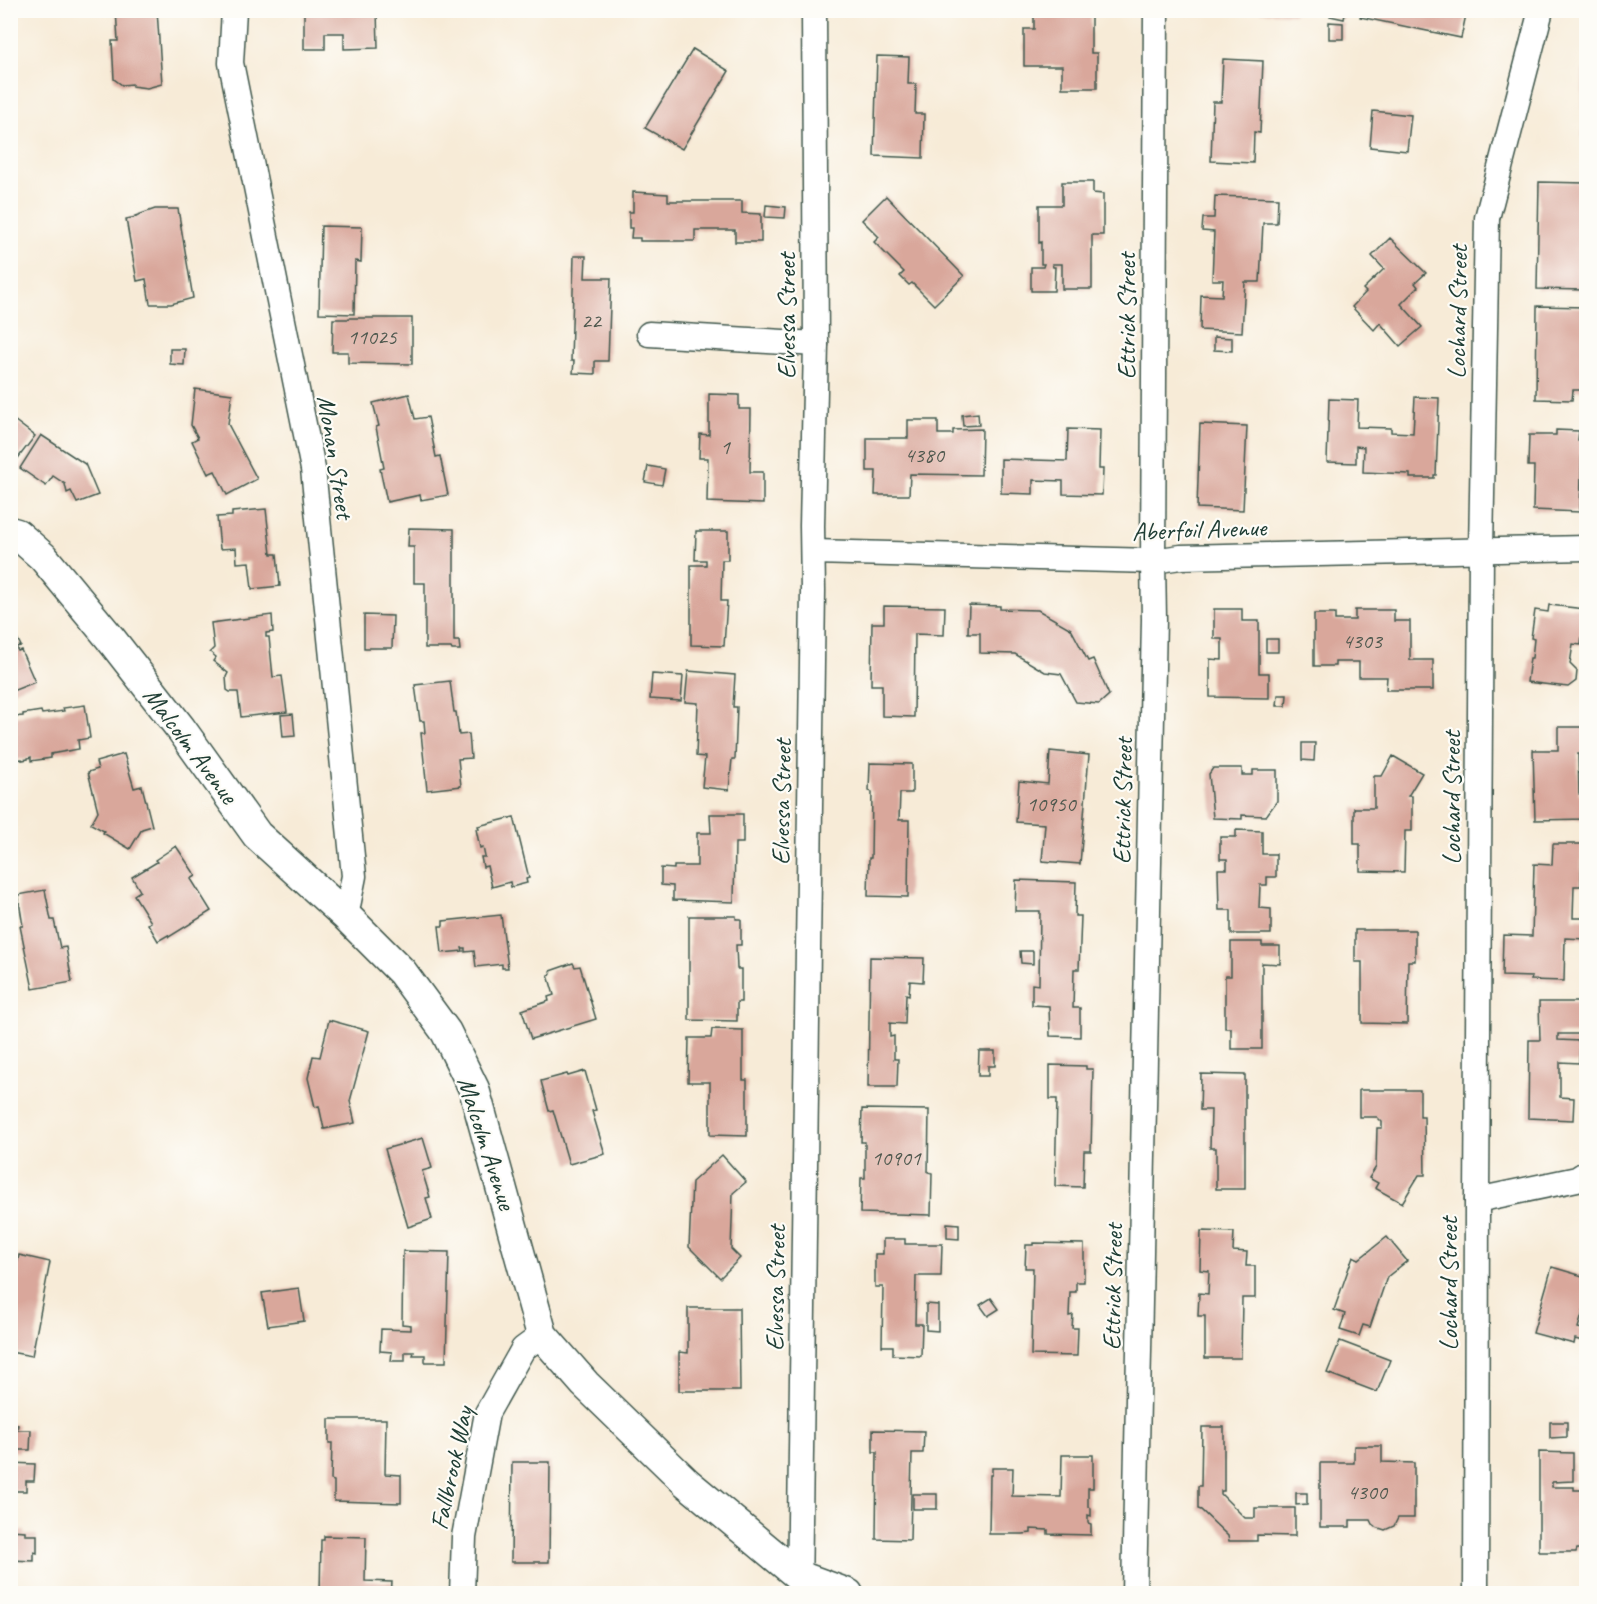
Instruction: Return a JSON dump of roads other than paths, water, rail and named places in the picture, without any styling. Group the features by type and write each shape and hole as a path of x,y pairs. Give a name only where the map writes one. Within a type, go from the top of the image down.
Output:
{"street":[{"name":"Monan Street","path":"234,10 231,63 313,469 354,876 346,916"},
{"name":"Elvessa Street","path":"799,1585 816,344 814,10"},
{"name":"Ettrick Street","path":"1134,1593 1154,631 1156,10"},
{"name":"Lochard Street","path":"1476,1593 1481,551 1487,218 1541,10"},
{"path":"649,334 816,344"},
{"name":"Malcolm Avenue","path":"10,532 17,534 43,557 110,638 181,729 258,835 346,916 402,972 446,1032 474,1089 542,1335 585,1384 687,1483 799,1585 848,1593"},
{"name":"Aberfoil Avenue","path":"813,552 1153,561 1181,557 1587,549"},
{"path":"1477,1200 1577,1179 1587,1173"},
{"name":"Fallbrook Way","path":"462,1593 464,1537 487,1413 523,1349 542,1335"}]}
